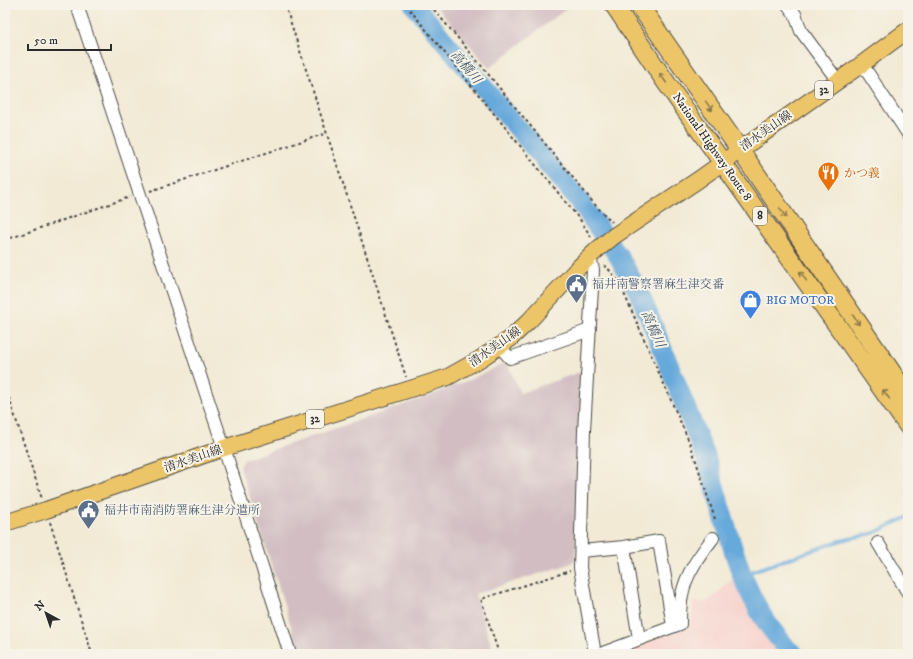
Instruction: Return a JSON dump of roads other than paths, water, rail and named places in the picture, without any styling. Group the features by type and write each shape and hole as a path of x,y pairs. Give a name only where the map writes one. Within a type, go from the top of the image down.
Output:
{"highway":[{"name":"National Highway Route 8","path":"614,5 664,81 908,426"},
{"name":"National Highway Route 8","path":"639,5 908,396"}],"main road":[{"name":"清水美山線","path":"5,523 224,448 448,377 510,339 530,321 577,269 594,258 618,233 698,180 908,30"}],"street":[{"path":"77,5 224,448 290,654"},
{"path":"788,5 795,14 801,31 838,81"},
{"path":"862,64 908,134"},
{"path":"594,258 584,431 580,568 595,654"},
{"path":"499,346 510,358 590,330"},
{"path":"600,654 680,624 682,596 688,577 698,558 713,538"},
{"path":"581,551 624,547 659,541 673,626"},
{"path":"878,543 908,593"},
{"path":"624,547 639,639"}],"waterway":[{"name":"高橋川","path":"414,5 580,202 619,257 638,291 706,458 742,575 761,614 788,650 794,654"},
{"path":"742,575 839,541 874,533 908,517"}],"place":[{"name":"かつ義","path":"828,192"},
{"name":"福井南警察署麻生津交番","path":"577,304"},
{"name":"BIG MOTOR","path":"751,320"},
{"name":"福井市南消防署麻生津分遣所","path":"88,530"}]}
